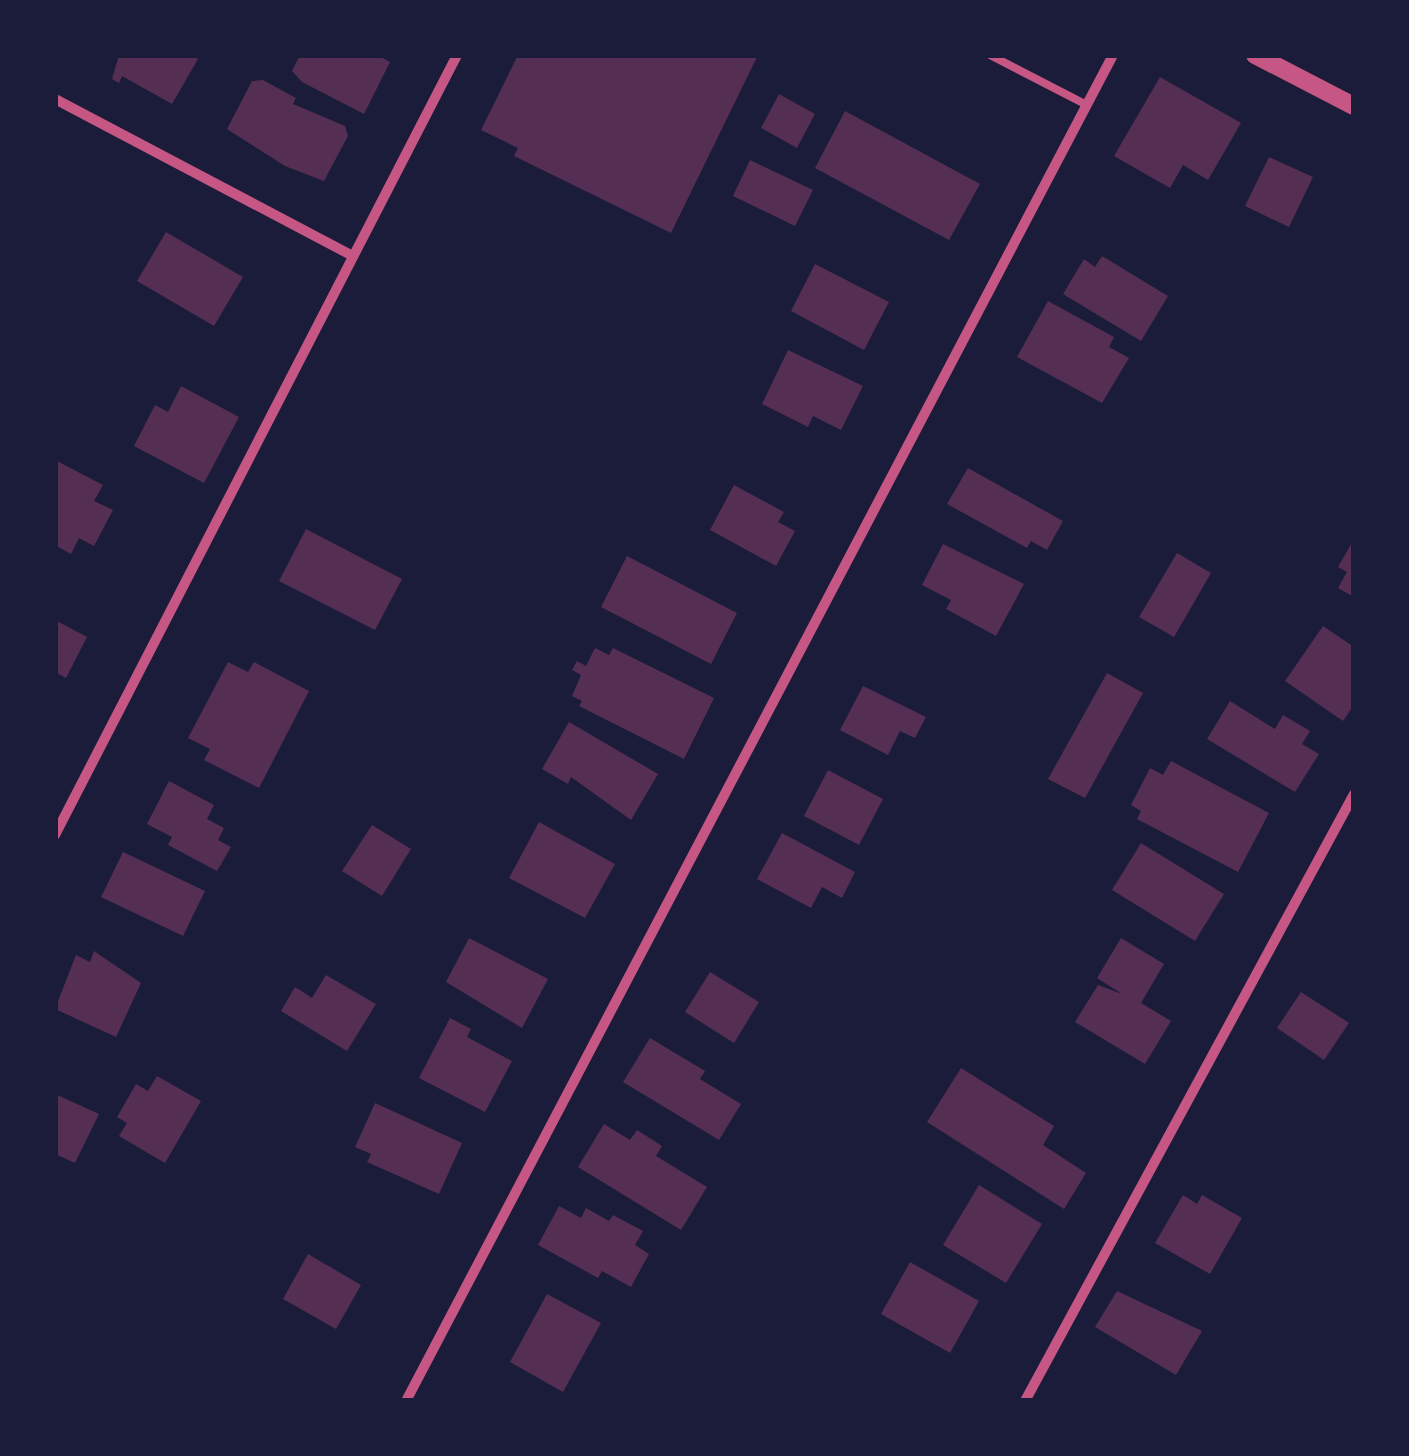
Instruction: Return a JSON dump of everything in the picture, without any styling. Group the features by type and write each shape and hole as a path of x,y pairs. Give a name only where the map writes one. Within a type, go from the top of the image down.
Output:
{"street":[{"path":"55,835 457,55"},
{"path":"406,1401 1113,55"},
{"path":"1254,55 1354,106"},
{"path":"55,100 353,256"},
{"path":"1025,1401 1354,794"}],"lane":[{"path":"990,55 1086,105"}],"building":[{"path":"119,55 191,55 198,59 172,104 122,76 119,83 112,79"},
{"path":"300,55 377,55 390,62 364,114 302,82 292,71"},
{"path":"518,55 758,55 671,233 514,156 518,148 481,130"},
{"path":"1160,77 1241,123 1208,180 1183,165 1170,188 1114,156"},
{"path":"263,80 296,98 293,104 345,126 348,136 324,181 285,166 227,129 252,81"},
{"path":"779,94 815,114 797,148 761,128"},
{"path":"845,111 980,184 949,240 815,168"},
{"path":"1269,157 1313,177 1289,227 1245,206"},
{"path":"750,160 813,190 795,226 733,196"},
{"path":"166,232 243,277 214,326 137,281"},
{"path":"1102,256 1168,296 1141,341 1063,294 1084,259 1095,267"},
{"path":"815,264 889,302 864,350 791,311"},
{"path":"1048,301 1114,337 1109,347 1129,358 1102,403 1017,357"},
{"path":"788,350 863,386 841,430 813,416 808,427 762,404"},
{"path":"181,386 239,417 204,483 134,446 155,405 168,412"},
{"path":"55,460 103,485 94,501 113,510 94,546 79,538 71,554 55,545"},
{"path":"968,468 1063,521 1047,550 1031,541 1027,548 947,504"},
{"path":"734,485 784,512 778,522 795,531 776,566 710,530"},
{"path":"306,529 402,579 375,630 279,581"},
{"path":"1354,539 1354,597 1338,588 1347,572 1338,567"},
{"path":"943,544 1024,584 996,636 946,609 951,600 922,585"},
{"path":"1177,553 1211,573 1174,637 1139,617"},
{"path":"627,556 737,613 711,664 601,607"},
{"path":"55,620 87,637 66,678 55,672"},
{"path":"1323,626 1354,647 1354,705 1343,721 1285,681"},
{"path":"595,648 609,655 613,648 714,698 684,759 579,706 582,701 572,696 581,675 572,670 577,661 586,666"},
{"path":"228,662 248,672 254,662 309,691 259,788 204,760 210,749 188,738"},
{"path":"1107,673 1143,693 1085,798 1048,779"},
{"path":"863,686 926,717 915,738 900,731 888,755 840,730"},
{"path":"1230,701 1275,729 1283,715 1310,731 1302,744 1319,754 1295,792 1207,739"},
{"path":"569,722 658,774 631,820 571,777 568,784 542,769"},
{"path":"1171,761 1269,813 1238,872 1137,819 1141,811 1131,805 1150,768 1163,775"},
{"path":"828,770 883,799 859,845 804,816"},
{"path":"169,781 214,805 207,819 224,828 218,840 231,847 217,871 168,845 172,837 147,824"},
{"path":"539,822 615,864 585,918 509,878"},
{"path":"372,825 411,849 382,896 342,871"},
{"path":"782,833 855,872 842,898 822,887 811,908 757,879"},
{"path":"1141,843 1224,894 1195,941 1112,890"},
{"path":"123,852 205,891 183,936 101,897"},
{"path":"469,938 548,979 522,1028 446,982"},
{"path":"1121,938 1164,964 1141,1003 1171,1021 1145,1064 1075,1022 1098,985 1122,994 1097,978"},
{"path":"94,951 141,983 116,1037 55,1009 76,955 90,962"},
{"path":"710,972 759,1002 734,1043 685,1012"},
{"path":"326,975 376,1004 347,1051 281,1011 295,987 312,998"},
{"path":"1301,992 1349,1023 1324,1060 1277,1028"},
{"path":"450,1018 471,1029 467,1037 512,1061 485,1112 419,1078"},
{"path":"650,1038 705,1071 700,1079 741,1104 719,1140 623,1082"},
{"path":"961,1068 1054,1126 1043,1145 1086,1173 1064,1209 927,1122"},
{"path":"157,1076 201,1101 165,1163 119,1136 127,1123 117,1117 136,1084 148,1091"},
{"path":"55,1094 99,1114 75,1163 55,1154"},
{"path":"375,1103 462,1143 439,1194 367,1162 371,1154 355,1147"},
{"path":"604,1124 630,1140 637,1130 662,1146 656,1156 707,1187 681,1230 578,1167"},
{"path":"979,1185 1042,1224 1006,1283 943,1245"},
{"path":"1183,1195 1197,1204 1202,1195 1242,1218 1210,1274 1155,1243"},
{"path":"559,1206 581,1218 586,1208 609,1221 613,1215 643,1231 635,1245 649,1254 631,1287 602,1271 598,1278 538,1245"},
{"path":"308,1254 361,1285 336,1329 283,1299"},
{"path":"910,1262 979,1301 950,1353 881,1314"},
{"path":"1117,1291 1202,1331 1176,1375 1095,1327"},
{"path":"547,1294 601,1323 563,1392 510,1362"}]}
